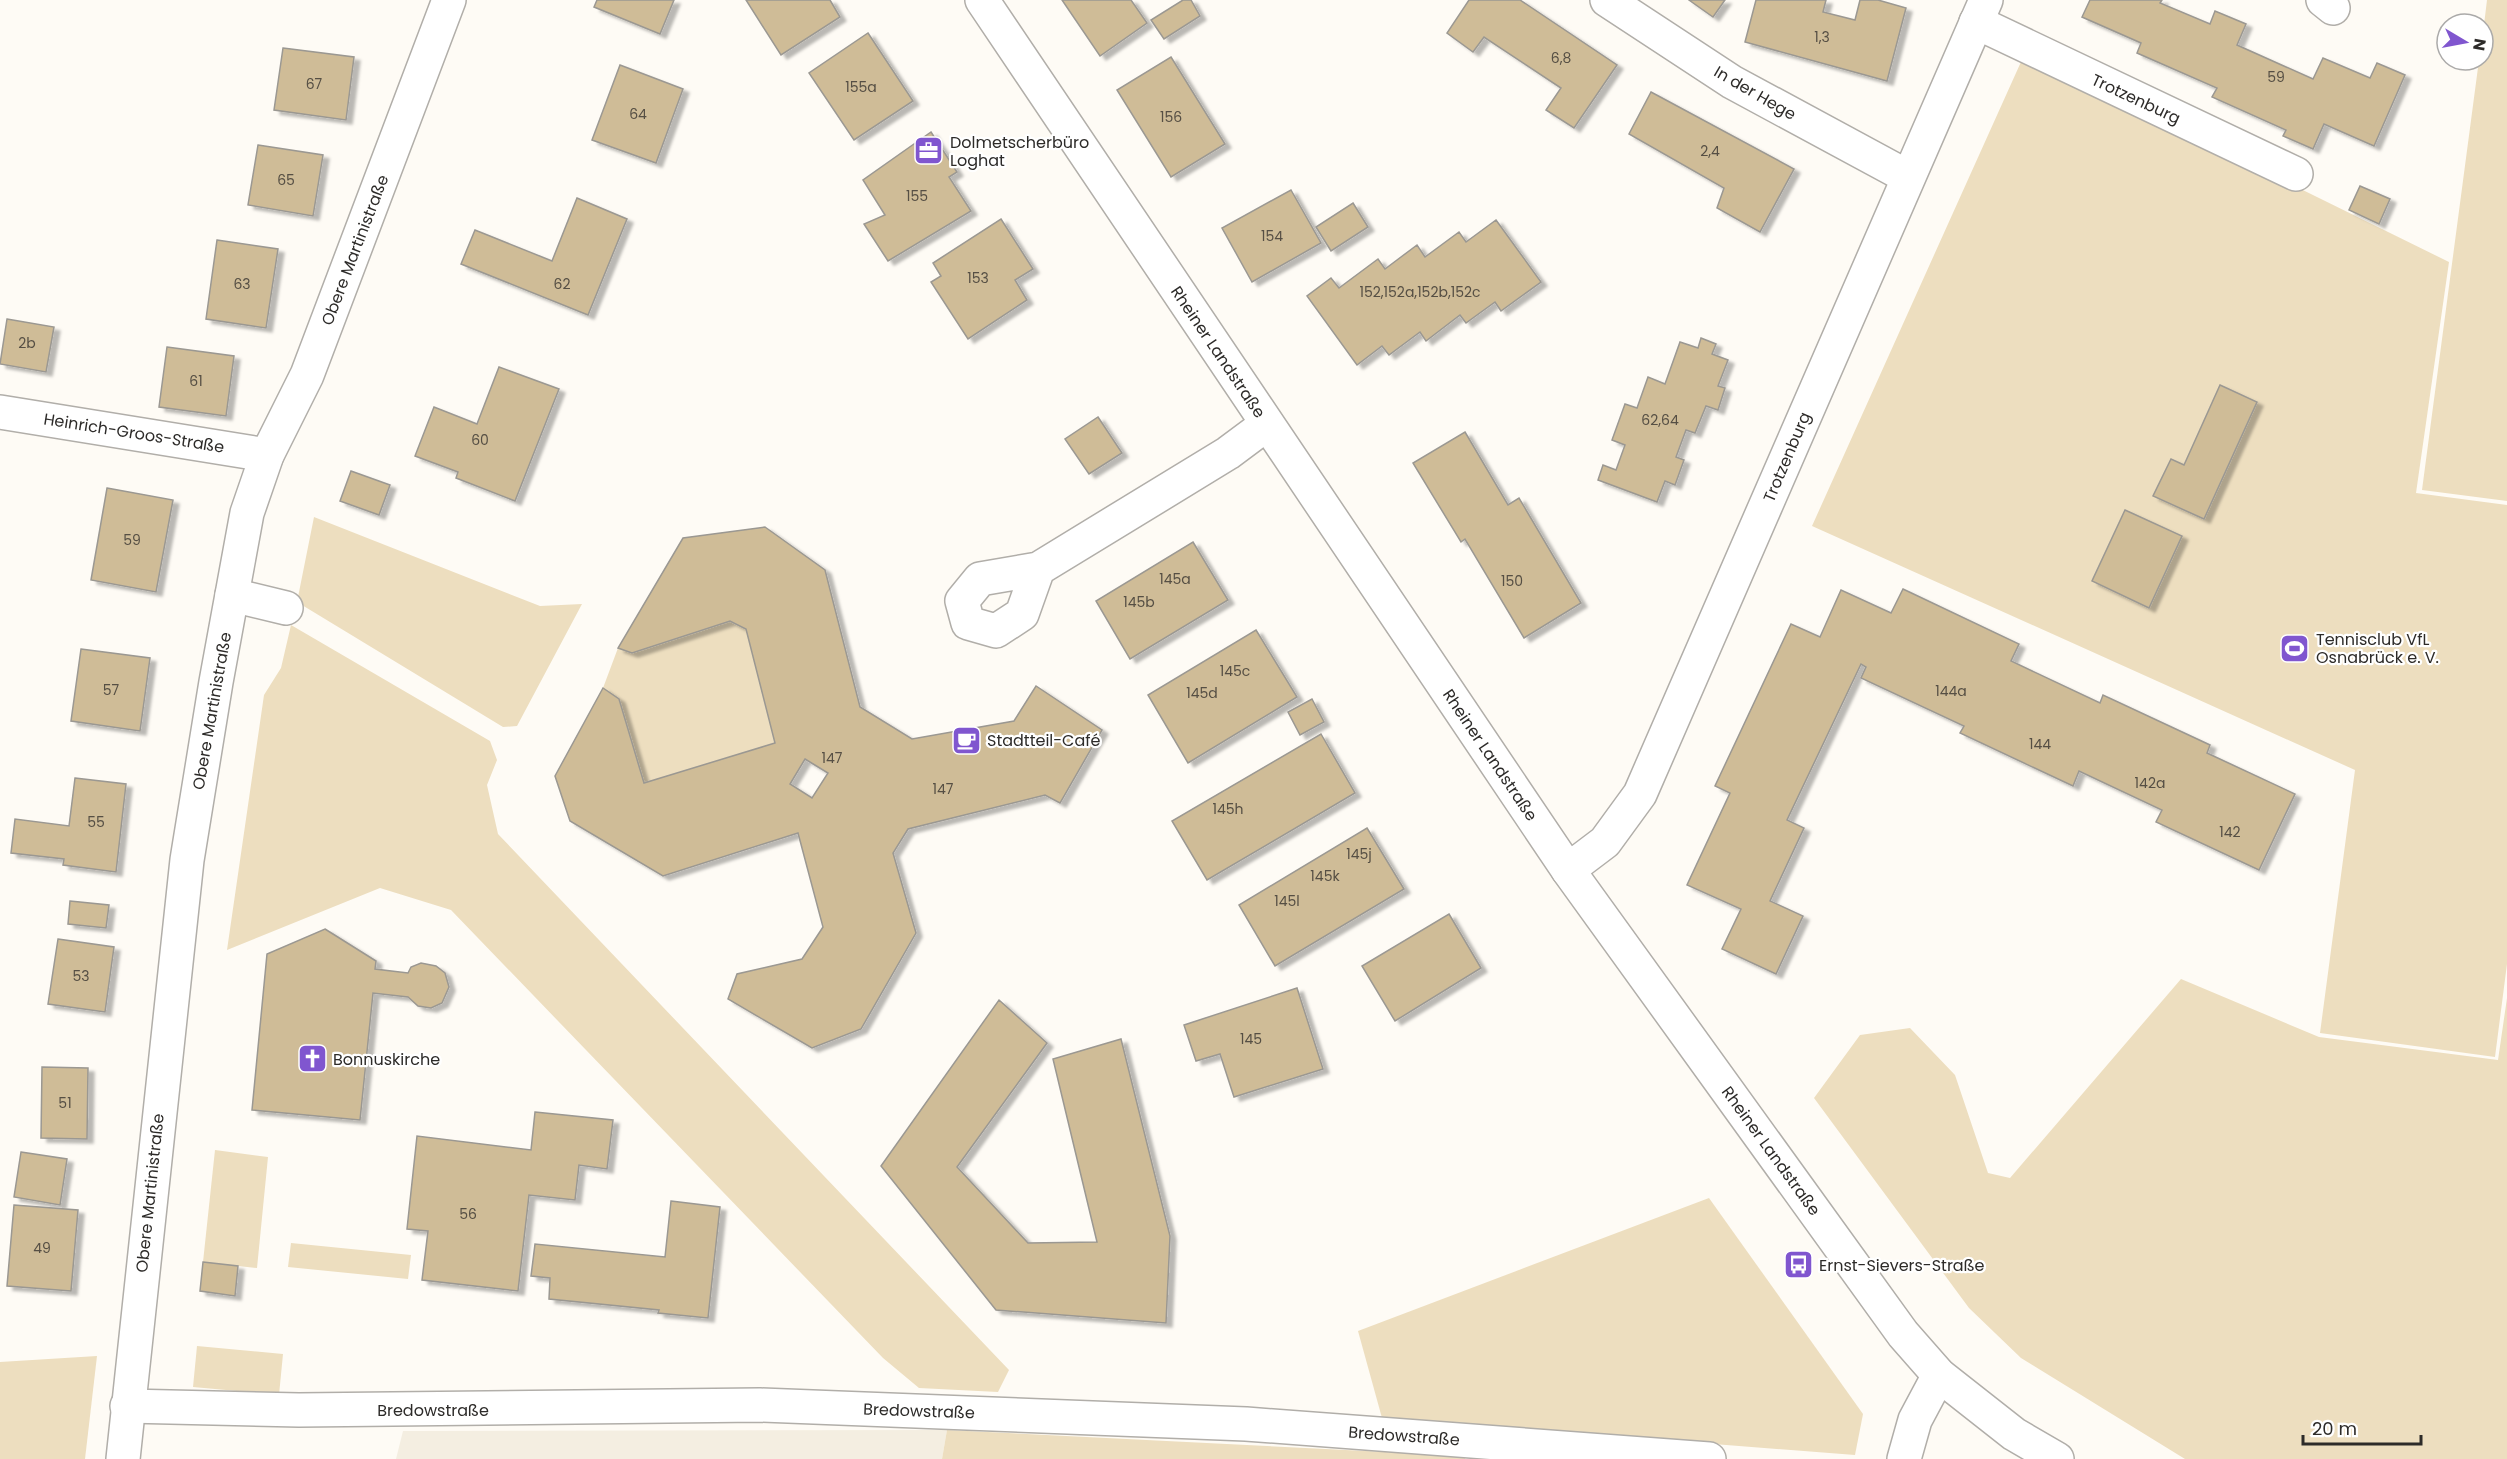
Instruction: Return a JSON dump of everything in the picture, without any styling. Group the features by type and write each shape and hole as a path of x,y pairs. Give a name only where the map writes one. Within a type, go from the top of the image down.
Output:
{"street":[{"name":"Obere Martinistraße","path":"123,1459 187,860 247,513 267,454 307,375 449,0"},
{"name":"Rheiner Landstraße","path":"982,0 1568,870 1903,1334 1939,1375 2014,1434 2057,1459"},
{"name":"In der Hege","path":"1607,0 1732,82 1908,177"},
{"name":"Trotzenburg","path":"1568,870 1605,842 1640,794 1981,11 2296,174"},
{"name":"Heinrich-Groos-Straße","path":"0,412 267,454"},
{"path":"1038,569 1228,453 1267,424"},
{"path":"232,595 286,608"},
{"path":"1904,1459 1915,1420 1939,1375"},
{"name":"Bredowstraße","path":"127,1406 310,1410 760,1405 1246,1424 1709,1459"}],"shaded area":[{"path":"2487,0 2507,0 2507,501 2422,490 2477,72 2495,72 2495,12 2486,12"},
{"name":"Tennisclub VfL Osnabrück e. V.","path":"2025,53 2449,262 2416,493 2507,505 2507,964 2495,1057 2320,1033 2355,770 1812,526"},
{"path":"314,517 540,606 582,604 517,726 503,727 297,602"},
{"path":"730,621 746,629 775,743 644,783 619,700 603,688 618,648 632,653"},
{"path":"291,625 490,741 497,760 487,785 498,834 1009,1370 998,1392 919,1388 883,1358 451,910 380,888 227,950 264,695 281,668"},
{"path":"2181,979 2319,1037 2498,1060 2507,998 2507,1459 2185,1459 2021,1358 1969,1308 1814,1098 1860,1035 1910,1028 1955,1075 1988,1173 2010,1178"},
{"path":"215,1150 268,1157 257,1268 203,1262"},
{"path":"1709,1198 1863,1414 1855,1455 1382,1418 1358,1331"},
{"path":"291,1243 411,1255 408,1279 288,1267"},
{"path":"197,1346 283,1354 279,1395 193,1387"},
{"path":"97,1356 85,1459 0,1459 0,1362"},
{"path":"947,1430 942,1459 396,1459 403,1431"},
{"path":"947,1430 1466,1456 1465,1459 942,1459"}],"building":[{"path":"597,0 674,0 660,34 594,7"},
{"path":"746,0 830,0 840,17 781,55"},
{"path":"1062,0 1131,0 1147,23 1100,56"},
{"path":"1183,0 1191,0 1200,16 1164,39 1151,20"},
{"path":"1469,0 1520,0 1617,65 1574,128 1546,110 1561,88 1484,37 1473,52 1447,33"},
{"path":"1689,0 1725,0 1713,17"},
{"path":"1756,0 1826,0 1823,12 1855,20 1860,0 1878,0 1906,8 1887,81 1745,42"},
{"path":"2090,0 2162,0 2160,3 2210,24 2215,11 2246,24 2237,45 2313,79 2323,58 2370,78 2377,63 2405,75 2374,146 2324,124 2313,149 2283,136 2286,130 2212,97 2217,88 2137,53 2141,43 2082,17"},
{"path":"868,33 913,101 854,140 809,73"},
{"path":"283,48 354,57 346,120 274,110"},
{"path":"1171,57 1225,144 1171,177 1117,90"},
{"path":"620,65 683,89 656,163 592,140"},
{"path":"1651,92 1794,169 1760,232 1717,208 1724,188 1629,134"},
{"path":"931,132 957,172 949,177 971,211 888,261 864,224 885,215 863,180"},
{"path":"258,145 323,155 313,216 248,205"},
{"path":"2360,186 2390,199 2379,224 2349,210"},
{"path":"1291,190 1321,243 1252,282 1222,228"},
{"path":"577,198 627,219 588,315 461,264 475,230 552,261"},
{"path":"1353,203 1368,227 1331,251 1316,227"},
{"path":"1001,219 1033,269 1015,280 1027,300 968,339 931,282 941,276 933,263"},
{"path":"1496,220 1541,282 1501,311 1495,302 1466,323 1460,315 1426,341 1420,332 1389,355 1382,346 1357,365 1307,296 1331,278 1339,288 1378,259 1385,269 1417,245 1425,257 1459,232 1466,242"},
{"path":"217,240 278,249 266,328 206,319"},
{"path":"7,319 54,327 46,372 0,364"},
{"path":"1701,338 1716,344 1712,354 1728,360 1718,386 1725,388 1718,410 1706,406 1695,433 1686,430 1676,457 1684,460 1675,485 1665,481 1657,502 1598,480 1603,465 1616,470 1625,445 1612,440 1625,404 1637,408 1648,377 1665,384 1680,342 1698,348"},
{"path":"167,347 234,356 226,416 159,407"},
{"path":"499,367 559,389 515,501 456,478 458,472 415,456 434,407 477,424"},
{"path":"2220,385 2257,402 2204,519 2153,496 2171,459 2184,465"},
{"path":"1098,417 1122,453 1089,474 1065,439"},
{"path":"1465,432 1508,505 1519,498 1581,603 1524,638 1465,539 1461,542 1413,463"},
{"path":"351,471 390,485 379,515 340,501"},
{"path":"107,488 173,500 156,592 91,580"},
{"path":"2125,510 2182,536 2149,608 2092,581"},
{"path":"765,527 825,570 860,707 912,739 1014,721 1036,686 1102,730 1060,803 1045,795 908,829 893,853 916,933 861,1029 812,1048 728,999 737,974 802,959 823,927 798,833 663,876 570,821 555,776 603,688 619,699 644,783 775,743 746,629 730,621 632,653 618,648 683,538","holes":["805,759 828,773 812,798 790,784"]},
{"path":"1193,542 1228,600 1130,659 1096,601"},
{"path":"1903,589 2019,644 2011,661 2100,703 2103,695 2210,745 2207,753 2295,794 2259,870 2156,822 2162,810 2079,771 2073,786 1960,733 1964,726 1861,678 1866,667 1861,664 1787,820 1804,828 1770,901 1803,916 1776,974 1722,949 1741,909 1687,885 1730,793 1715,786 1791,624 1820,637 1841,590 1891,613"},
{"path":"1256,630 1297,697 1188,763 1148,695"},
{"path":"81,649 150,658 140,731 71,721"},
{"path":"1312,699 1324,722 1300,735 1288,712"},
{"path":"1321,734 1355,793 1207,880 1172,821"},
{"path":"75,778 126,784 116,872 63,865 64,859 11,853 15,819 69,826"},
{"path":"1367,828 1404,889 1275,966 1239,905"},
{"path":"70,901 109,905 106,928 68,924"},
{"path":"1449,914 1481,968 1395,1021 1362,966"},
{"name":"Bonnuskirche","path":"325,929 376,961 375,969 408,973 411,967 421,963 436,966 445,973 449,987 442,1003 431,1008 418,1006 408,997 373,993 360,1120 252,1110 267,954"},
{"path":"58,939 114,947 105,1012 48,1004"},
{"path":"1297,988 1323,1069 1234,1097 1220,1054 1196,1061 1184,1025"},
{"path":"999,1000 1047,1043 957,1167 1028,1243 1097,1242 1053,1059 1121,1039 1170,1236 1166,1323 996,1310 881,1166"},
{"path":"42,1067 88,1068 87,1139 41,1138"},
{"path":"535,1112 613,1120 607,1169 579,1165 575,1200 529,1195 518,1291 422,1280 428,1231 407,1229 417,1136 531,1150"},
{"path":"21,1152 67,1159 60,1205 14,1197"},
{"path":"671,1201 720,1207 708,1318 658,1313 659,1310 549,1299 550,1278 531,1276 535,1244 665,1257"},
{"path":"14,1205 78,1210 71,1291 7,1286"},
{"path":"203,1262 238,1266 235,1296 200,1291"}],"place":[{"name":"Dolmetscherbüro Loghat","path":"929,151"},
{"name":"Tennisclub VfL Osnabrück e. V.","path":"2295,648"},
{"name":"Stadtteil-Café","path":"966,740"},
{"name":"Bonnuskirche","path":"312,1059"},
{"name":"Ernst-Sievers-Straße","path":"1798,1265"}]}
